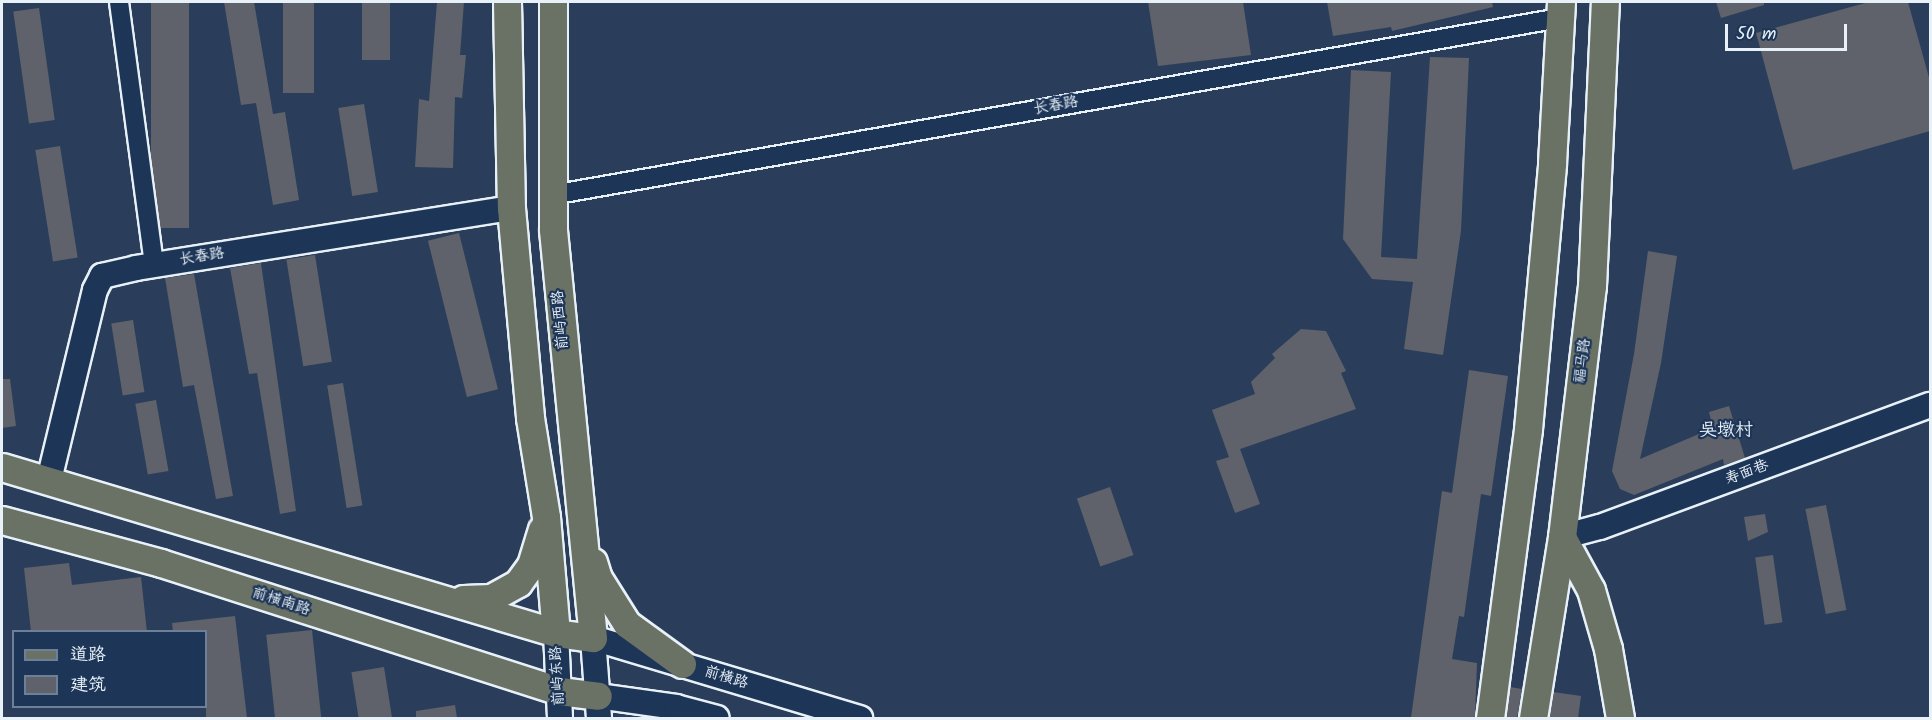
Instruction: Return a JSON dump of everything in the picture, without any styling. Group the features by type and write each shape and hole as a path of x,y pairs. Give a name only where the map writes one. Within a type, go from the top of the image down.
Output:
{"main road":[{"path":"507,2 511,208 530,418 546,518 556,633"},
{"name":"前屿西路","path":"553,2 552,195 574,467 593,638"},
{"name":"福马路","path":"1533,718 1562,537 1592,286 1605,2"},
{"path":"1490,718 1528,429 1552,163 1560,10"},
{"path":"2,467 556,633 593,638"},
{"path":"574,467 598,578 627,624 682,664"},
{"path":"444,598 491,598 509,590 531,565 546,518"},
{"name":"前横南路","path":"2,520 161,563 559,690 598,707"},
{"path":"1562,537 1591,590 1608,649 1620,718"}],"street":[{"path":"119,2 154,265"},
{"name":"长春路","path":"552,195 1560,10"},
{"name":"长春路","path":"49,480 98,282 109,273 511,208"},
{"name":"寿面巷","path":"1562,537 1600,527 1930,405"},
{"name":"前屿东路","path":"556,633 560,718"},
{"path":"593,638 598,707 676,706 717,718"},
{"name":"前横路","path":"593,638 860,718"}],"building":[{"path":"151,2 189,2 189,228 151,228"},
{"path":"224,2 254,2 273,114 285,112 299,200 273,205 256,103 241,105"},
{"path":"283,2 314,2 314,93 283,93"},
{"path":"362,2 390,2 390,60 362,60"},
{"path":"437,2 464,2 460,55 466,55 462,98 455,97 453,168 415,167 419,99 429,101"},
{"path":"1148,2 1243,2 1251,55 1158,66"},
{"path":"1327,2 1492,2 1493,7 1392,31 1391,27 1333,36"},
{"path":"1716,2 1764,2 1764,5 1721,18"},
{"path":"1869,2 1908,2 1930,81 1930,131 1793,170 1756,33"},
{"path":"39,8 55,120 29,124 13,12"},
{"path":"1430,57 1469,58 1461,231 1443,355 1404,349 1413,282 1372,279 1343,239 1351,70 1391,72 1381,257 1417,259"},
{"path":"364,104 378,192 352,196 338,108"},
{"path":"60,146 78,258 53,262 35,150"},
{"path":"459,233 498,389 467,397 428,241"},
{"path":"1648,251 1677,256 1661,363 1640,459 1713,428 1709,412 1729,406 1745,458 1724,465 1723,459 1634,495 1620,489 1612,471 1634,354"},
{"path":"315,255 332,362 303,366 286,260"},
{"path":"261,263 296,511 280,514 257,373 249,374 230,268"},
{"path":"194,274 233,496 216,499 194,385 183,387 165,278"},
{"path":"133,320 144,392 123,396 111,323"},
{"path":"1301,329 1326,331 1346,371 1341,373 1356,409 1240,449 1260,504 1235,513 1216,461 1229,457 1212,410 1255,394 1251,382 1275,358 1272,354"},
{"path":"1469,370 1508,376 1491,496 1481,494 1464,617 1459,616 1452,659 1477,663 1475,718 1411,718 1442,491 1452,493"},
{"path":"2,379 10,379 16,426 2,428"},
{"path":"343,383 362,505 347,508 327,386"},
{"path":"156,400 169,471 148,475 135,404"},
{"path":"1110,487 1133,555 1100,566 1077,498"},
{"path":"1826,505 1846,610 1826,614 1805,509"},
{"path":"1765,514 1768,532 1748,541 1744,517"},
{"path":"1773,555 1782,622 1765,625 1755,558"},
{"path":"69,563 72,585 141,577 147,630 31,630 24,568"},
{"path":"235,616 247,718 206,718 207,630 173,630 172,623"},
{"path":"312,630 321,718 275,718 266,635"},
{"path":"384,667 392,718 359,718 351,672"},
{"path":"1510,687 1522,689 1517,718 1505,718"},
{"path":"1553,692 1581,696 1578,718 1549,718"},
{"path":"455,705 457,718 416,718 416,711"}],"district":[{"name":"吴墩村","path":"1726,431"}]}
